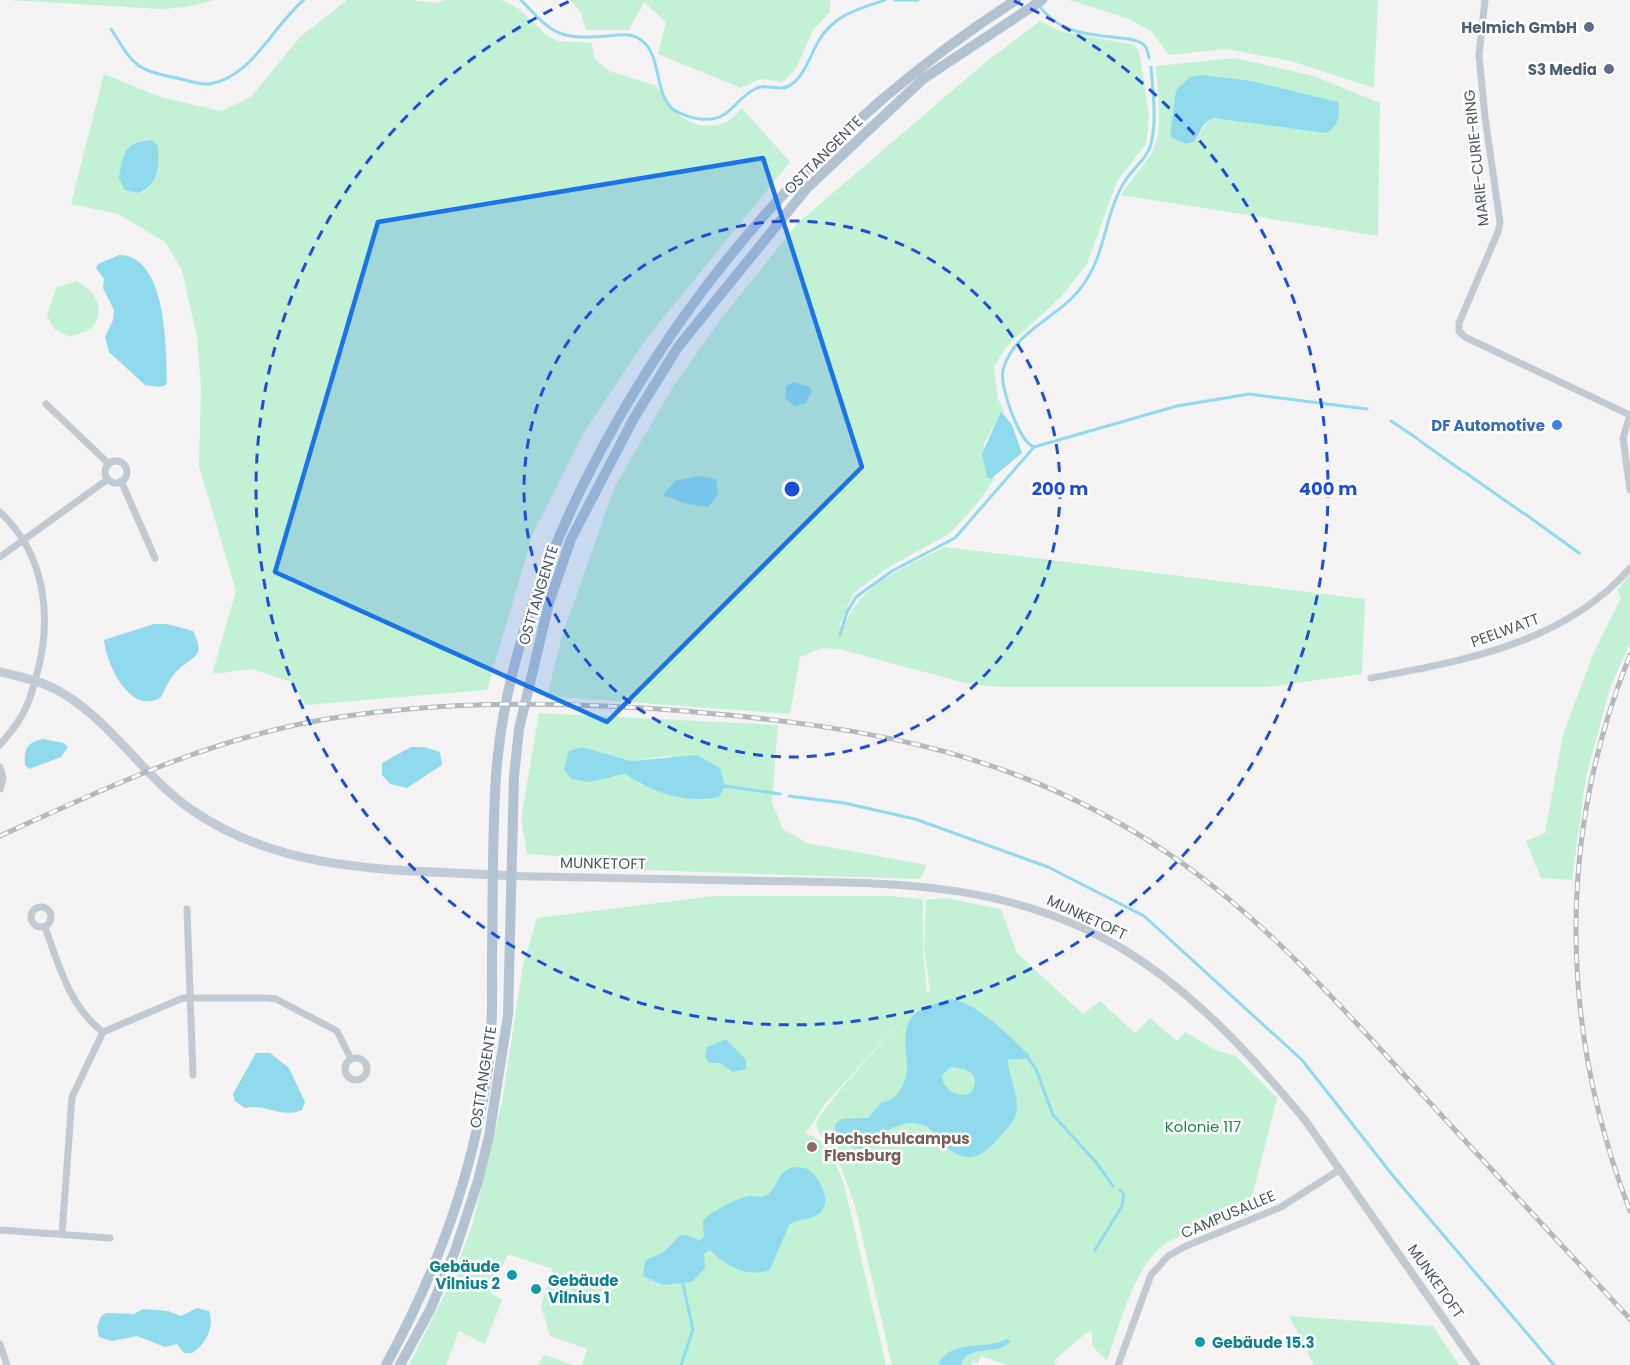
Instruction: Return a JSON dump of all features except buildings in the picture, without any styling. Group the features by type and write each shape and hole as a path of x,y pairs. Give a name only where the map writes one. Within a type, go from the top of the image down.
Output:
{"main road":[{"name":"OSTTANGENTE","path":"400,1365 430,1310 455,1251 478,1181 489,1136 508,1015 514,776 519,729 549,603 571,539 634,418 678,347 807,188 923,79 1042,0"},
{"name":"OSTTANGENTE","path":"386,1365 419,1304 443,1245 465,1177 476,1132 489,1066 496,775 501,728 514,668 558,537 618,417 718,268 803,171 915,71 1012,2"},
{"name":"MUNKETOFT","path":"0,672 35,681 64,694 89,714 191,810 274,851 326,863 399,872 512,876"}],"street":[{"name":"MARIE-CURIE-RING","path":"1485,0 1479,55 1500,222 1498,232 1459,323 1459,331 1465,337 1630,415 1623,438 1630,490"},
{"path":"46,404 109,464"},
{"path":"117,461 124,464 126,474 121,481 113,482 108,479 105,471 109,464 117,461"},
{"path":"0,557 108,479"},
{"path":"121,481 155,558"},
{"path":"0,512 24,538 38,573 45,606 46,629 35,681 20,719 0,745"},
{"name":"PEELWATT","path":"1371,678 1486,654 1548,630 1581,612 1630,568"},
{"path":"0,767 3,784 0,789"},
{"name":"MUNKETOFT","path":"512,876 898,883 969,892 1015,903 1051,916 1120,948 1156,971 1188,996 1248,1054 1286,1096 1476,1365"},
{"path":"187,909 193,1075"},
{"path":"45,927 68,989 96,1028 103,1032"},
{"path":"62,1234 72,1097 103,1032 175,1000 191,998 276,999 337,1031 351,1059"},
{"name":"CAMPUSALLEE","path":"1118,1365 1151,1275 1168,1256 1208,1236 1281,1207 1339,1170"},
{"path":"0,1230 110,1238"},
{"path":"0,1344 7,1365"}],"highlighted area":[{"path":"763,158 862,467 607,722 275,572 378,222"}],"green space":[{"path":"9,0 214,0 186,7 162,9"},
{"path":"347,0 410,0 436,3 446,0 502,0 519,9 546,35 558,41 592,43 594,58 609,71 657,86 675,112 692,123 713,126 724,123 742,108 790,162 646,339 585,431 533,533 487,690 306,705 291,682 252,669 212,674 236,591 199,466 201,388 197,337 182,270 165,242 118,214 71,204 104,74 160,97 221,111 251,97 300,37","holes":["158,171 146,190 132,193"]},
{"path":"570,0 830,0 830,12 813,30 796,69 783,82 760,79 741,88 658,54 666,22 644,2 629,30 586,30 580,11"},
{"path":"1070,0 1378,0 1374,88 1291,61 1226,49 1169,55 1151,31 1129,19"},
{"path":"1040,21 1060,31 1134,45 1139,51 1149,115 1146,144 1117,181 1087,264 1061,297 1006,347 994,367 998,399 1005,413 1001,411 984,444 991,479 995,478 977,504 949,534 887,568 853,594 839,626 844,627 851,612 861,599 886,578 945,547 1365,599 1362,674 1266,687 999,687 965,683 839,649 822,648 800,657 790,714 547,696 562,636 615,486 673,387 720,320 799,222 982,65"},
{"path":"1235,58 1314,76 1380,103 1378,236 1121,195 1151,154 1158,133 1156,66","holes":["1201,75 1214,118 1189,145"]},
{"path":"76,281 94,295 99,308 96,322 91,329 70,337 54,329 47,315 56,288"},
{"path":"1630,574 1630,643 1610,688 1586,776 1572,880 1541,878 1526,841 1545,833 1563,735 1593,654 1621,598 1617,590"},
{"path":"539,713 778,725 772,803 783,829 807,843 927,865 920,879 641,870 591,858 527,854 521,819","holes":["582,747 631,761 672,755 643,786 625,773 614,778"]},
{"name":"Hochschulcampus Flensburg","path":"714,896 890,896 921,899 923,902 923,948 927,994 930,991 924,949 926,900 946,898 1001,909 1017,953 1083,1014 1100,1001 1135,1033 1150,1018 1177,1041 1185,1032 1216,1050 1236,1056 1277,1098 1247,1216 1186,1234 1167,1243 1156,1252 1137,1280 1107,1361 1092,1346 1092,1330 1054,1360 1057,1365 1007,1365 981,1356 978,1363 973,1361 971,1365 892,1365 855,1206 841,1167 827,1148 816,1125 818,1118 839,1091 914,1007 825,1104 805,1134 824,1145 843,1180 886,1365 582,1365 587,1349 550,1336 541,1306 553,1269 508,1254 491,1293 502,1300 485,1344 459,1331 446,1365 409,1365 451,1282 472,1226 502,1102 523,965 537,918"},
{"path":"1289,1316 1433,1326 1459,1365 1314,1365"},
{"path":"544,1355 573,1365 538,1365"}],"water":[{"path":"1201,75 1251,81 1338,102 1338,120 1327,133 1214,118 1202,127 1193,142 1188,144 1181,142 1170,136 1176,90 1190,77"},
{"path":"152,140 158,146 158,168 154,180 145,190 138,193 125,190 119,178 124,155 136,143"},
{"path":"119,255 135,259 147,270 155,286 164,327 166,385 160,387 145,385 109,352 105,337 113,320 114,310 103,288 104,279 96,268 98,264"},
{"path":"793,382 810,387 812,391 806,403 795,406 785,398 786,386"},
{"path":"1001,411 1012,425 1022,453 991,479 987,477 982,454"},
{"path":"699,476 716,479 718,494 708,507 687,504 663,495 675,481"},
{"path":"154,624 167,624 193,631 197,640 198,652 169,681 161,697 150,701 139,700 122,685 115,673 109,661 104,640"},
{"path":"43,739 64,743 68,747 61,757 29,769 25,765 28,747 33,742"},
{"path":"411,747 424,747 440,752 442,765 407,788 390,784 382,775 382,763"},
{"path":"582,747 631,761 697,755 720,768 725,786 719,797 694,799 670,795 647,787 625,774 590,782 571,779 564,769 569,751"},
{"path":"951,999 972,1007 982,1014 1030,1056 1025,1059 1008,1059 1017,1106 1011,1123 991,1146 972,1157 959,1155 941,1142 928,1127 912,1123 896,1126 863,1149 845,1145 834,1132 836,1123 842,1119 868,1118 882,1102 897,1095 903,1085 907,1073 906,1030 913,1016 930,1005","holes":["950,1067 971,1073 974,1077 971,1093 956,1094 945,1085 942,1076"]},
{"path":"726,1039 746,1060 746,1069 733,1072 720,1063 709,1063 705,1057 707,1047"},
{"path":"256,1053 270,1053 289,1068 305,1102 302,1110 288,1113 260,1107 245,1108 235,1101 233,1094"},
{"path":"793,1167 806,1168 820,1182 825,1195 824,1207 818,1215 789,1225 770,1270 753,1272 737,1269 710,1250 704,1254 705,1268 692,1282 663,1285 643,1276 645,1261 663,1252 678,1237 686,1235 699,1241 704,1237 703,1220 708,1216 745,1197 765,1196 772,1190 780,1176"},
{"path":"197,1308 209,1311 211,1323 205,1340 192,1353 184,1353 177,1344 165,1347 137,1336 112,1341 99,1337 97,1327 101,1316 107,1313 134,1314 143,1309 168,1311 181,1316"},
{"path":"1006,1339 1011,1341 1005,1346 969,1354 961,1365 938,1365 951,1351 969,1346 988,1345"}],"waterway":[{"path":"111,29 125,51 136,64 143,68 163,75 209,84 224,80 238,72 304,0"},
{"path":"521,0 541,21 567,35 577,37 631,35 638,38 652,53 667,103 674,110 683,114 711,119 726,114 742,98 757,88 788,87 800,75 818,42 831,25 847,14 885,0"},
{"path":"895,0 918,0"},
{"path":"1038,4 1046,14 1064,27 1139,42 1146,47 1149,58"},
{"path":"1034,447 1022,435 1011,412 1004,388 1003,370 1014,348 1022,339 1071,299 1092,271 1117,196 1151,144 1154,116 1151,67"},
{"path":"840,635 847,612 856,597 892,571 955,538 1034,447 1177,406 1249,394 1367,409"},
{"path":"1391,421 1418,439"},
{"path":"1420,441 1461,470"},
{"path":"1463,471 1523,513"},
{"path":"1525,514 1579,553"},
{"path":"725,786 780,794"},
{"path":"789,796 844,803 915,819 1048,867 1144,916 1302,1060 1394,1177 1554,1365"},
{"path":"1028,1058 1036,1069 1053,1115 1095,1161 1113,1186"},
{"path":"1095,1250 1122,1206 1124,1194 1120,1190"},
{"path":"681,1365 693,1330 683,1284"}],"railway":[{"path":"1630,655 1606,724 1589,793 1579,863 1576,933 1580,1003 1590,1073 1607,1142 1630,1211"},
{"path":"0,836 119,783 242,739 327,719 416,708 550,704 684,711 818,726 944,751 1004,770 1064,795 1123,825 1213,886 1272,937 1327,992 1630,1319"}],"place":[{"name":"Helmich GmbH","path":"1589,27"},
{"name":"S3 Media","path":"1609,69"},
{"name":"DF Automotive","path":"1557,425"},
{"name":"Hochschulcampus Flensburg","path":"812,1147"},
{"name":"Gebäude Vilnius 2","path":"512,1275"},
{"name":"Gebäude Vilnius 1","path":"536,1289"},
{"name":"Gebäude 15.3","path":"1200,1342"}],"park label":[{"name":"Kolonie 117","path":"1203,1126"}]}
